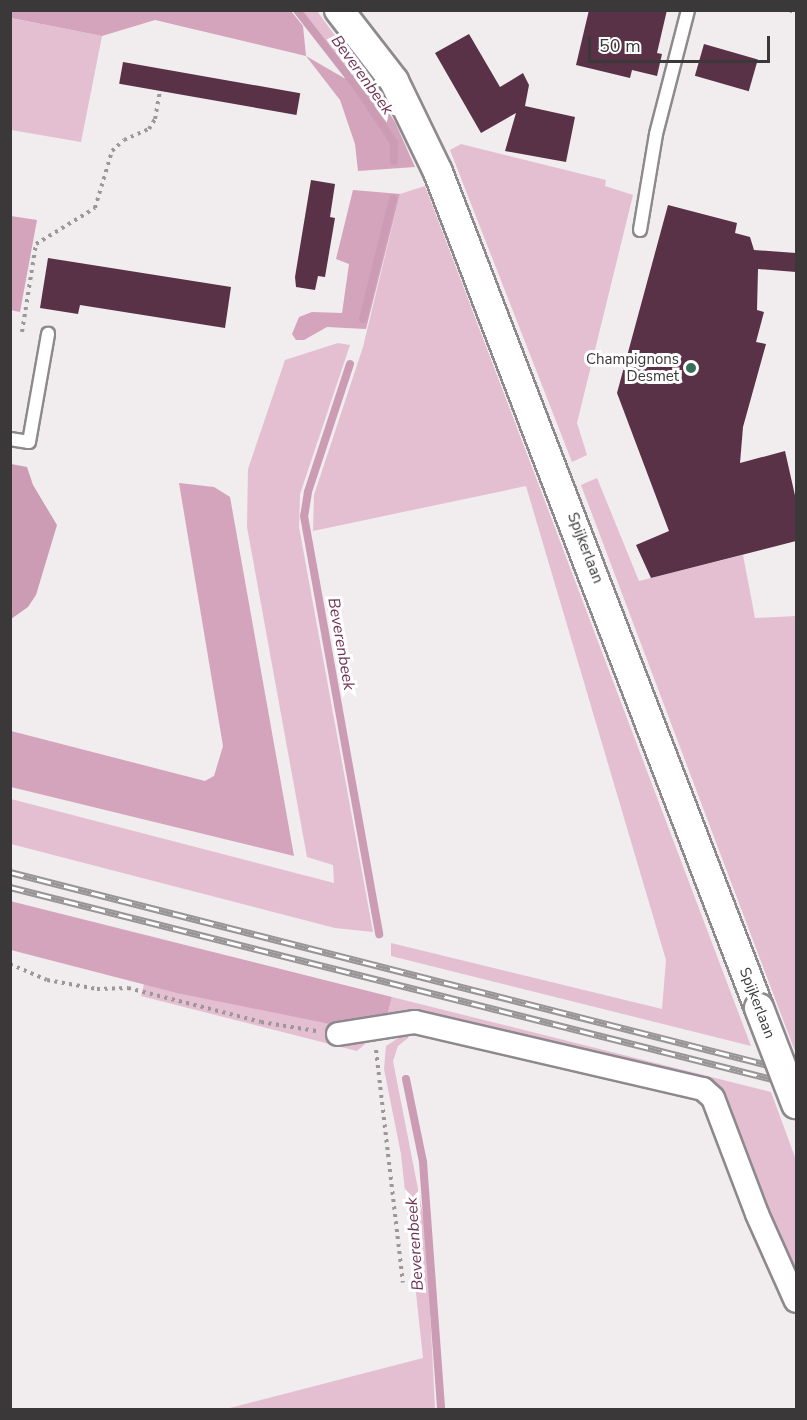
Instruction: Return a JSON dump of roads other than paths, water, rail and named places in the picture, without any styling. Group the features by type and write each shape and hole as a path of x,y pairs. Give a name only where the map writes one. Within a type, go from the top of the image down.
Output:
{"street":[{"name":"Spijkerlaan","path":"339,10 394,81 438,172 796,1104"},
{"path":"338,1034 370,1032 415,1022 704,1089 714,1098 757,1214 796,1301"}],"lane":[{"path":"640,230 656,134 688,10"},
{"path":"10,439 29,442 48,334"}],"waterway":[{"name":"Beverenbeek","path":"297,10 357,87 394,143 394,161"},
{"name":"Beverenbeek","path":"363,319 393,199"},
{"name":"Beverenbeek","path":"350,364 308,492 304,516 379,934"},
{"name":"Beverenbeek","path":"406,1079 423,1162 441,1410"}],"railway":[{"path":"10,872 796,1072"},
{"path":"10,887 796,1085"}],"place":[{"name":"Champignons Desmet","path":"691,368"}]}
